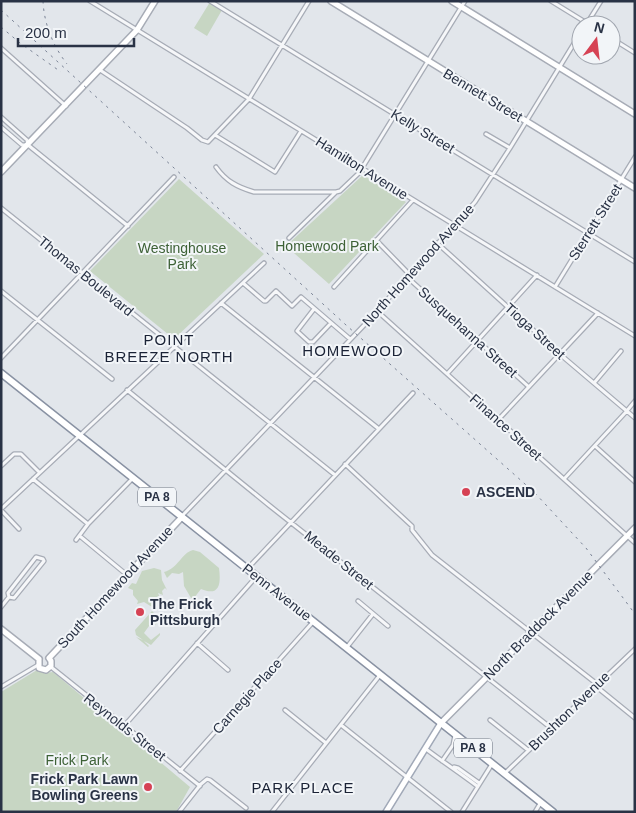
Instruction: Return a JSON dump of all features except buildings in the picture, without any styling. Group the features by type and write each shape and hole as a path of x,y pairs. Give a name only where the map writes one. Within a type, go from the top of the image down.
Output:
{"highway":[{"name":"Penn Avenue","path":"1,372 553,812"}],"main road":[{"path":"1,172 137,30 155,1"},
{"name":"Bennett Street","path":"331,1 635,188"},
{"path":"452,1 635,114"},
{"name":"South Homewood Avenue","path":"49,658 182,517"},
{"name":"North Braddock Avenue","path":"386,812 441,722 635,528"},
{"path":"1,629 38,662 43,670 51,667 52,663 49,658 43,657 38,662"}],"street":[{"name":"Hamilton Avenue","path":"90,1 635,336"},
{"name":"Kelly Street","path":"210,1 635,262"},
{"path":"100,70 202,140 208,142 249,99 308,1"},
{"path":"216,168 225,179 241,189 254,192 340,192 362,168 465,1"},
{"path":"551,1 573,15"},
{"path":"592,15 601,1"},
{"path":"621,44 635,53"},
{"path":"1,48 66,106"},
{"name":"North Homewood Avenue","path":"182,517 350,339 475,202 571,48"},
{"path":"1,117 27,140 28,145 128,226"},
{"path":"1,127 22,145 28,145"},
{"path":"215,135 275,172 301,130"},
{"path":"486,134 510,148"},
{"name":"Sterrett Street","path":"555,287 635,157"},
{"path":"1,358 174,177"},
{"path":"289,238 336,192"},
{"path":"334,287 413,200"},
{"name":"Thomas Boulevard","path":"1,208 335,475"},
{"name":"Susquehanna Street","path":"376,240 408,276 529,387"},
{"name":"Tioga Street","path":"437,243 560,354 635,418"},
{"path":"19,529 1,509 264,263"},
{"path":"447,374 537,276"},
{"path":"243,283 264,301 276,291 292,306 301,297 350,339"},
{"path":"1,291 112,379"},
{"path":"221,303 379,429"},
{"path":"314,309 297,331 309,342 314,342 331,324"},
{"name":"Finance Street","path":"376,311 635,543"},
{"path":"498,420 598,313"},
{"path":"594,383 621,351"},
{"name":"Meade Street","path":"127,390 551,728"},
{"path":"247,569 413,393"},
{"path":"564,479 635,401"},
{"path":"595,446 635,482"},
{"path":"1,466 14,454 21,454 39,472"},
{"path":"345,464 412,526 412,530 432,555 532,631 598,684 598,688 635,718"},
{"path":"76,540 88,524 133,478"},
{"path":"33,479 88,524"},
{"path":"81,537 127,575"},
{"path":"1,608 9,598 8,593 36,556 43,559 44,562 14,598 9,598"},
{"path":"124,726 256,576"},
{"path":"358,602 388,626"},
{"path":"346,647 373,614"},
{"name":"Carnegie Place","path":"180,771 313,621"},
{"path":"197,643 228,670"},
{"name":"Brushton Avenue","path":"505,773 635,649"},
{"path":"1,687 38,662"},
{"name":"Reynolds Street","path":"51,667 200,786"},
{"path":"272,812 380,674"},
{"path":"285,710 326,743"},
{"path":"490,720 528,750"},
{"path":"341,725 451,812"},
{"path":"442,761 453,745 456,734"},
{"path":"453,745 465,742"},
{"path":"426,749 478,784"},
{"path":"462,812 492,763"},
{"path":"179,812 204,780 210,780 246,808"},
{"path":"535,812 541,802"}],"green space":[{"path":"210,2 222,10 207,36 194,28"},
{"name":"Homewood Park","path":"363,175 406,202 329,284 286,246"},
{"name":"Westinghouse Park","path":"179,179 264,254 174,339 90,271"},
{"path":"193,550 200,552 219,568 220,579 216,590 207,591 201,589 194,598 191,598 184,586 183,572 179,574 172,573 167,578 164,572"},
{"path":"154,568 161,570 162,580 167,590 165,588 162,591 163,595 158,593 160,598 158,596 153,601 156,603 152,607 144,602 137,604 138,601 133,595 133,590 128,588 132,583 136,584 142,571"},
{"path":"152,611 157,624 149,626 144,633 151,640 160,633 160,635 151,645 144,641 148,647 136,637 143,640 136,635 135,630"},
{"name":"Frick Park","path":"37,670 44,673 53,672 190,787 176,812 1,812 1,692"}],"railway":[{"path":"43,1 45,18 50,34 57,50 67,64"},
{"path":"1,10 346,325 534,492 586,548 635,614"},
{"path":"1,27 61,72"}],"place":[{"name":"ASCEND","path":"466,492"},
{"name":"The Frick Pittsburgh","path":"140,612"},
{"name":"Frick Park Lawn Bowling Greens","path":"148,787"}],"district":[{"name":"POINT BREEZE NORTH","path":"169,348"},
{"name":"HOMEWOOD","path":"353,351"},
{"name":"PARK PLACE","path":"303,788"}]}
